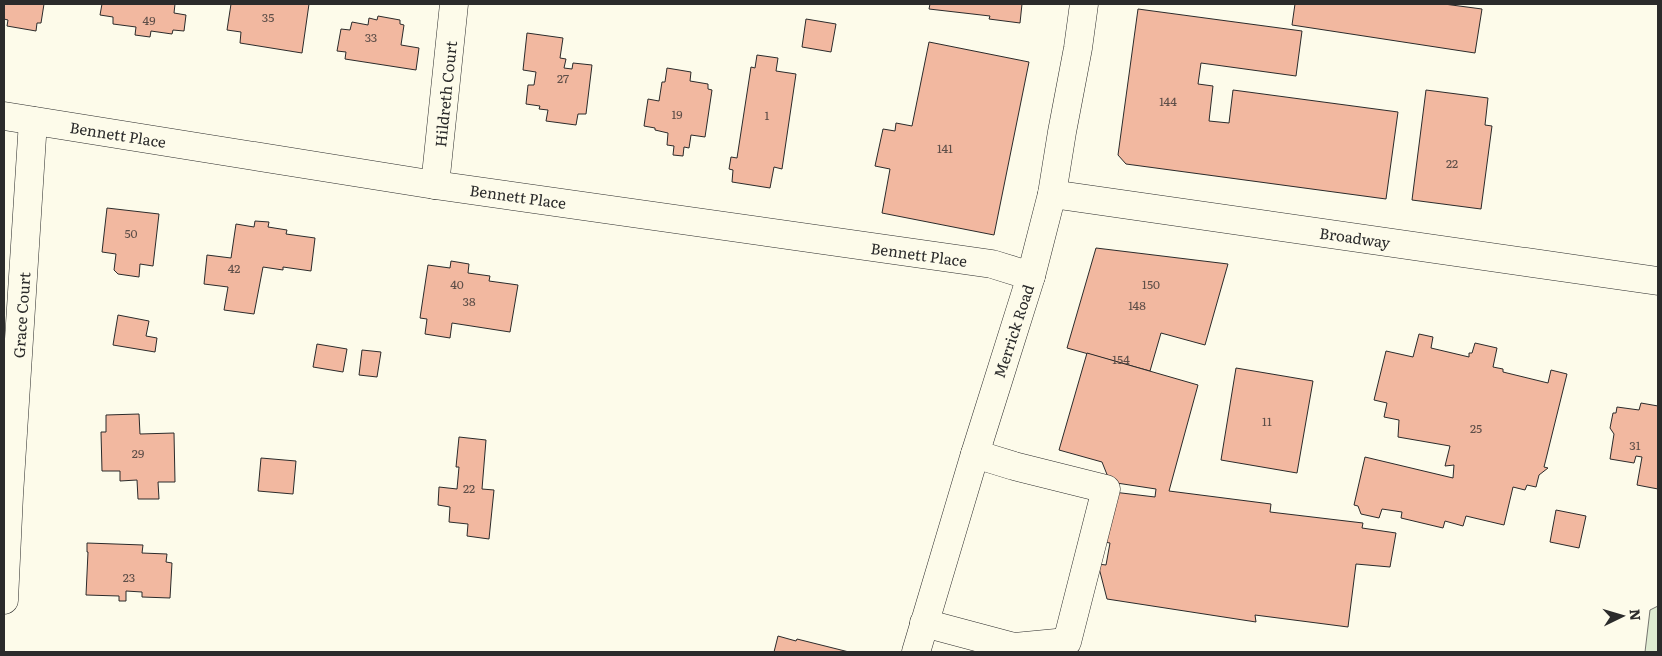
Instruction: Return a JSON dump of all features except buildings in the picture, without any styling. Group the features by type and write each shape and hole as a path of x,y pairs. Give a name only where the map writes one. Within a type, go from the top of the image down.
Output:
{"street":[{"name":"Hildreth Court","path":"435,185 454,4"},
{"name":"Merrick Road","path":"916,652 974,454 1031,276 1052,194 1084,4"},
{"name":"Bennett Place","path":"4,116 435,185 992,264 1031,276"},
{"name":"Grace Court","path":"4,600 6,495 33,121"},
{"name":"Broadway","path":"1052,194 1658,281"},
{"path":"924,624 1014,647 1068,642 1106,489 974,454"}],"green space":[{"path":"1658,606 1658,652 1645,652 1650,610"}]}
